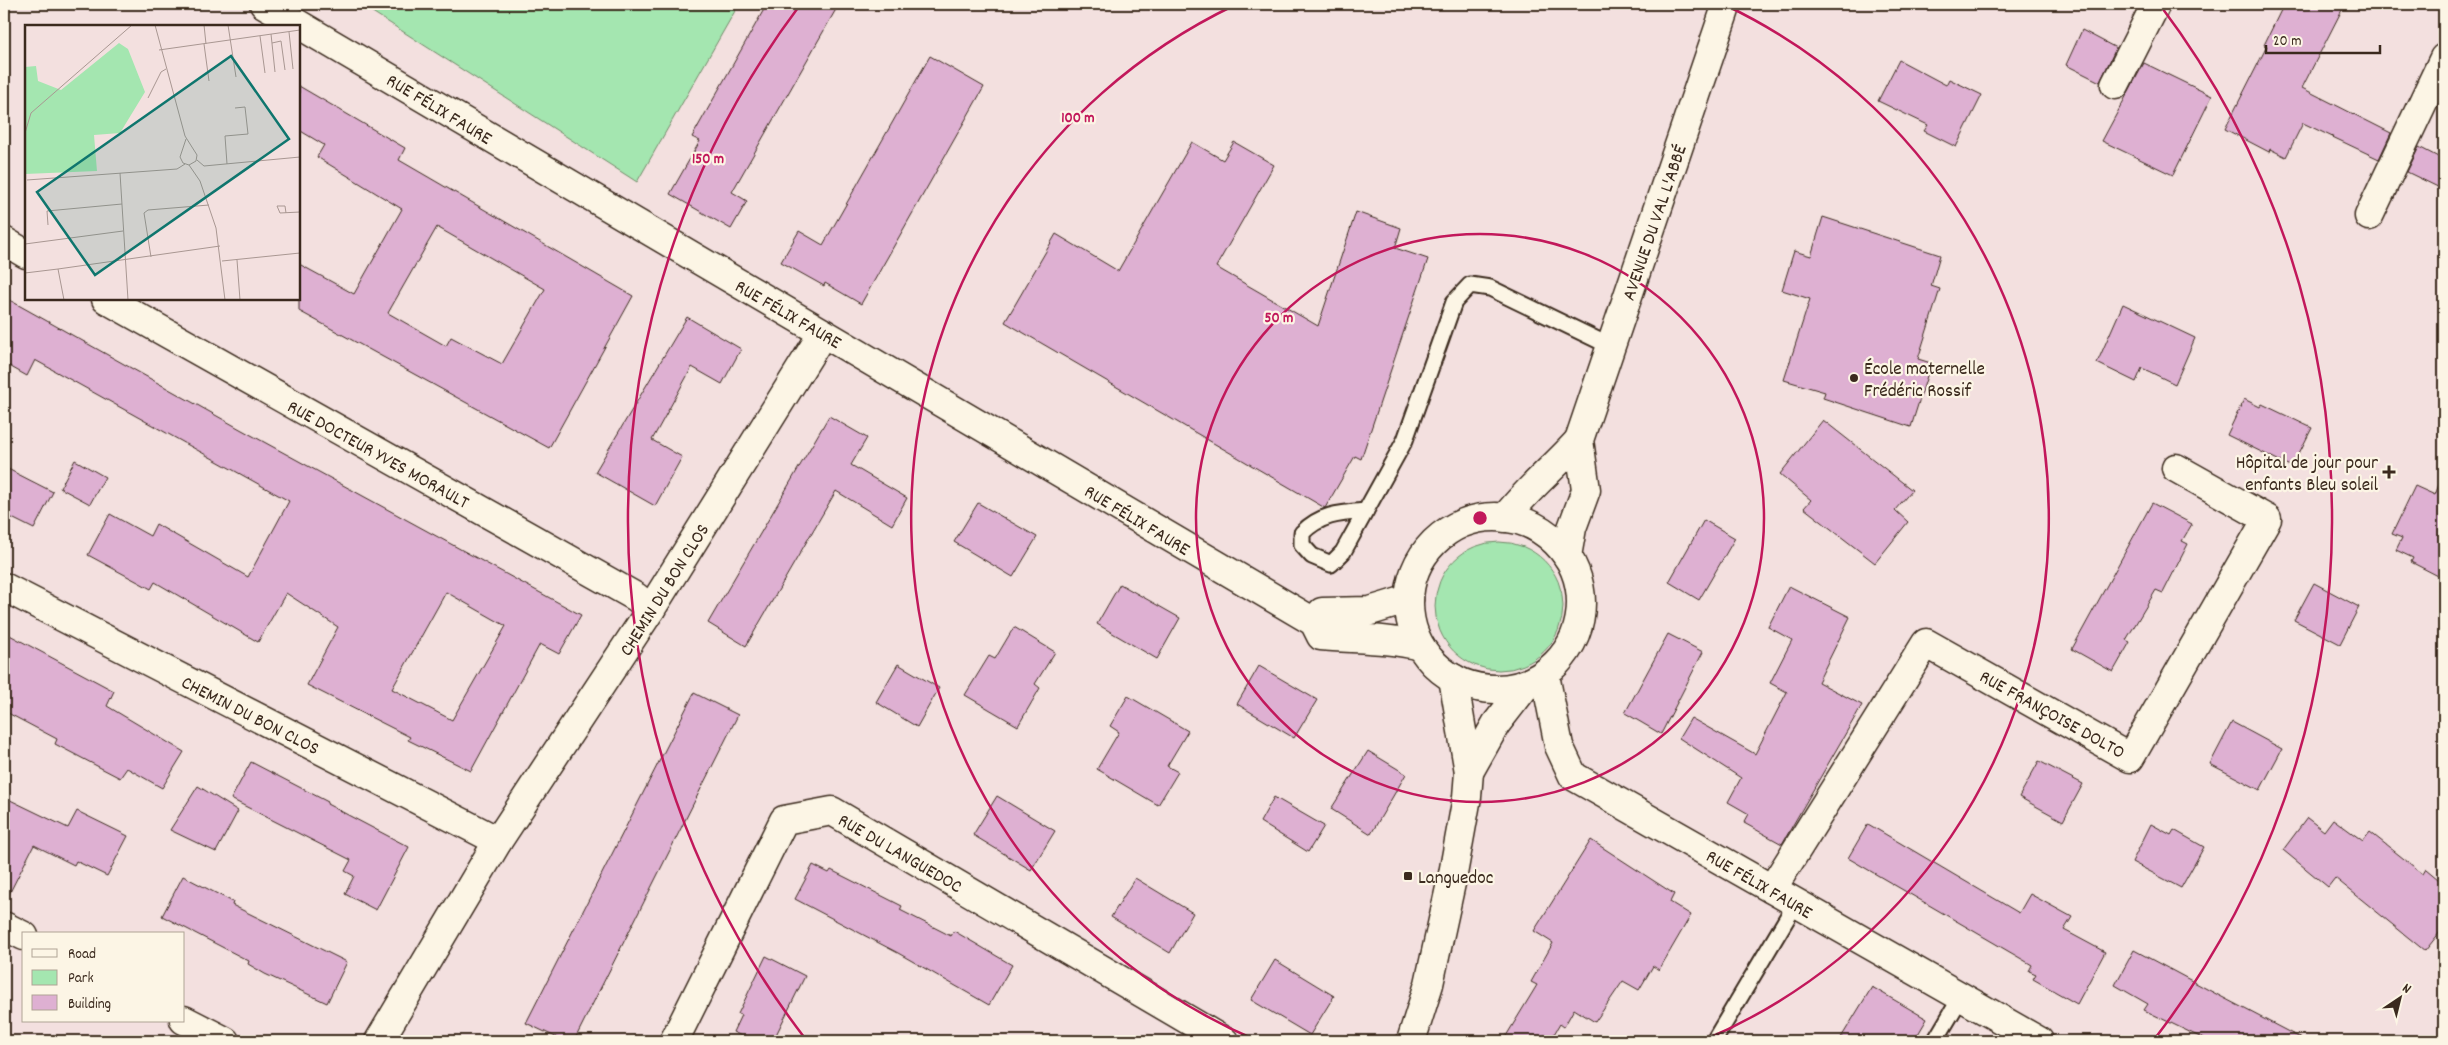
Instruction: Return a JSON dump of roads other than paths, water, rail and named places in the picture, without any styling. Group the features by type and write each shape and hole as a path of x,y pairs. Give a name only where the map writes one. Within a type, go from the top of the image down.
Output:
{"street":[{"name":"RUE FÉLIX FAURE","path":"264,4 300,25"},
{"name":"AVENUE DU VAL L'ABBÉ","path":"1505,518 1520,499 1556,467 1580,440 1610,346 1727,4"},
{"path":"2115,85 2156,4"},
{"name":"RUE FÉLIX FAURE","path":"300,25 1314,622 1321,636 1368,641 1396,640 1420,646"},
{"path":"2369,216 2444,58"},
{"path":"4,242 25,253"},
{"name":"RUE DOCTEUR YVES MORAULT","path":"108,300 636,597 651,608"},
{"name":"CHEMIN DU BON CLOS","path":"378,1041 498,841 651,608 823,333"},
{"name":"AVENUE DU VAL L'ABBÉ","path":"1567,556 1572,528 1586,490 1580,440"},
{"name":"RUE FRANÇOISE DOLTO","path":"1772,889 1926,643 2130,758 2267,519 2176,468"},
{"path":"1469,772 1496,724 1536,679 1566,652 1580,621 1580,587 1567,556 1555,541 1540,530 1523,522 1505,518 1477,519 1450,529 1439,537 1420,559 1410,585 1411,623 1420,646 1434,664 1452,678 1470,686 1489,690 1508,688 1536,679"},
{"name":"CHEMIN DU BON CLOS","path":"4,587 498,841"},
{"path":"1314,622 1322,612 1370,611 1409,598"},
{"path":"1411,1041 1429,984 1454,874 1469,772 1452,678"},
{"name":"RUE FÉLIX FAURE","path":"1536,679 1573,776 2039,1041"},
{"name":"RUE DU LANGUEDOC","path":"674,1041 784,820 832,811 1224,1041"},
{"path":"4,926 22,935"},
{"path":"185,1021 225,1041"}],"lane":[{"path":"1366,511 1405,440 1454,302 1470,285 1490,288 1610,346"},
{"path":"1714,1041 1796,903"},
{"path":"1935,1041 1961,997"}],"place":[{"name":"École maternelle Frédéric Rossif","path":"1854,378"},
{"name":"Hôpital de jour pour enfants Bleu soleil","path":"2389,472"},
{"name":"Languedoc","path":"1408,876"}]}
